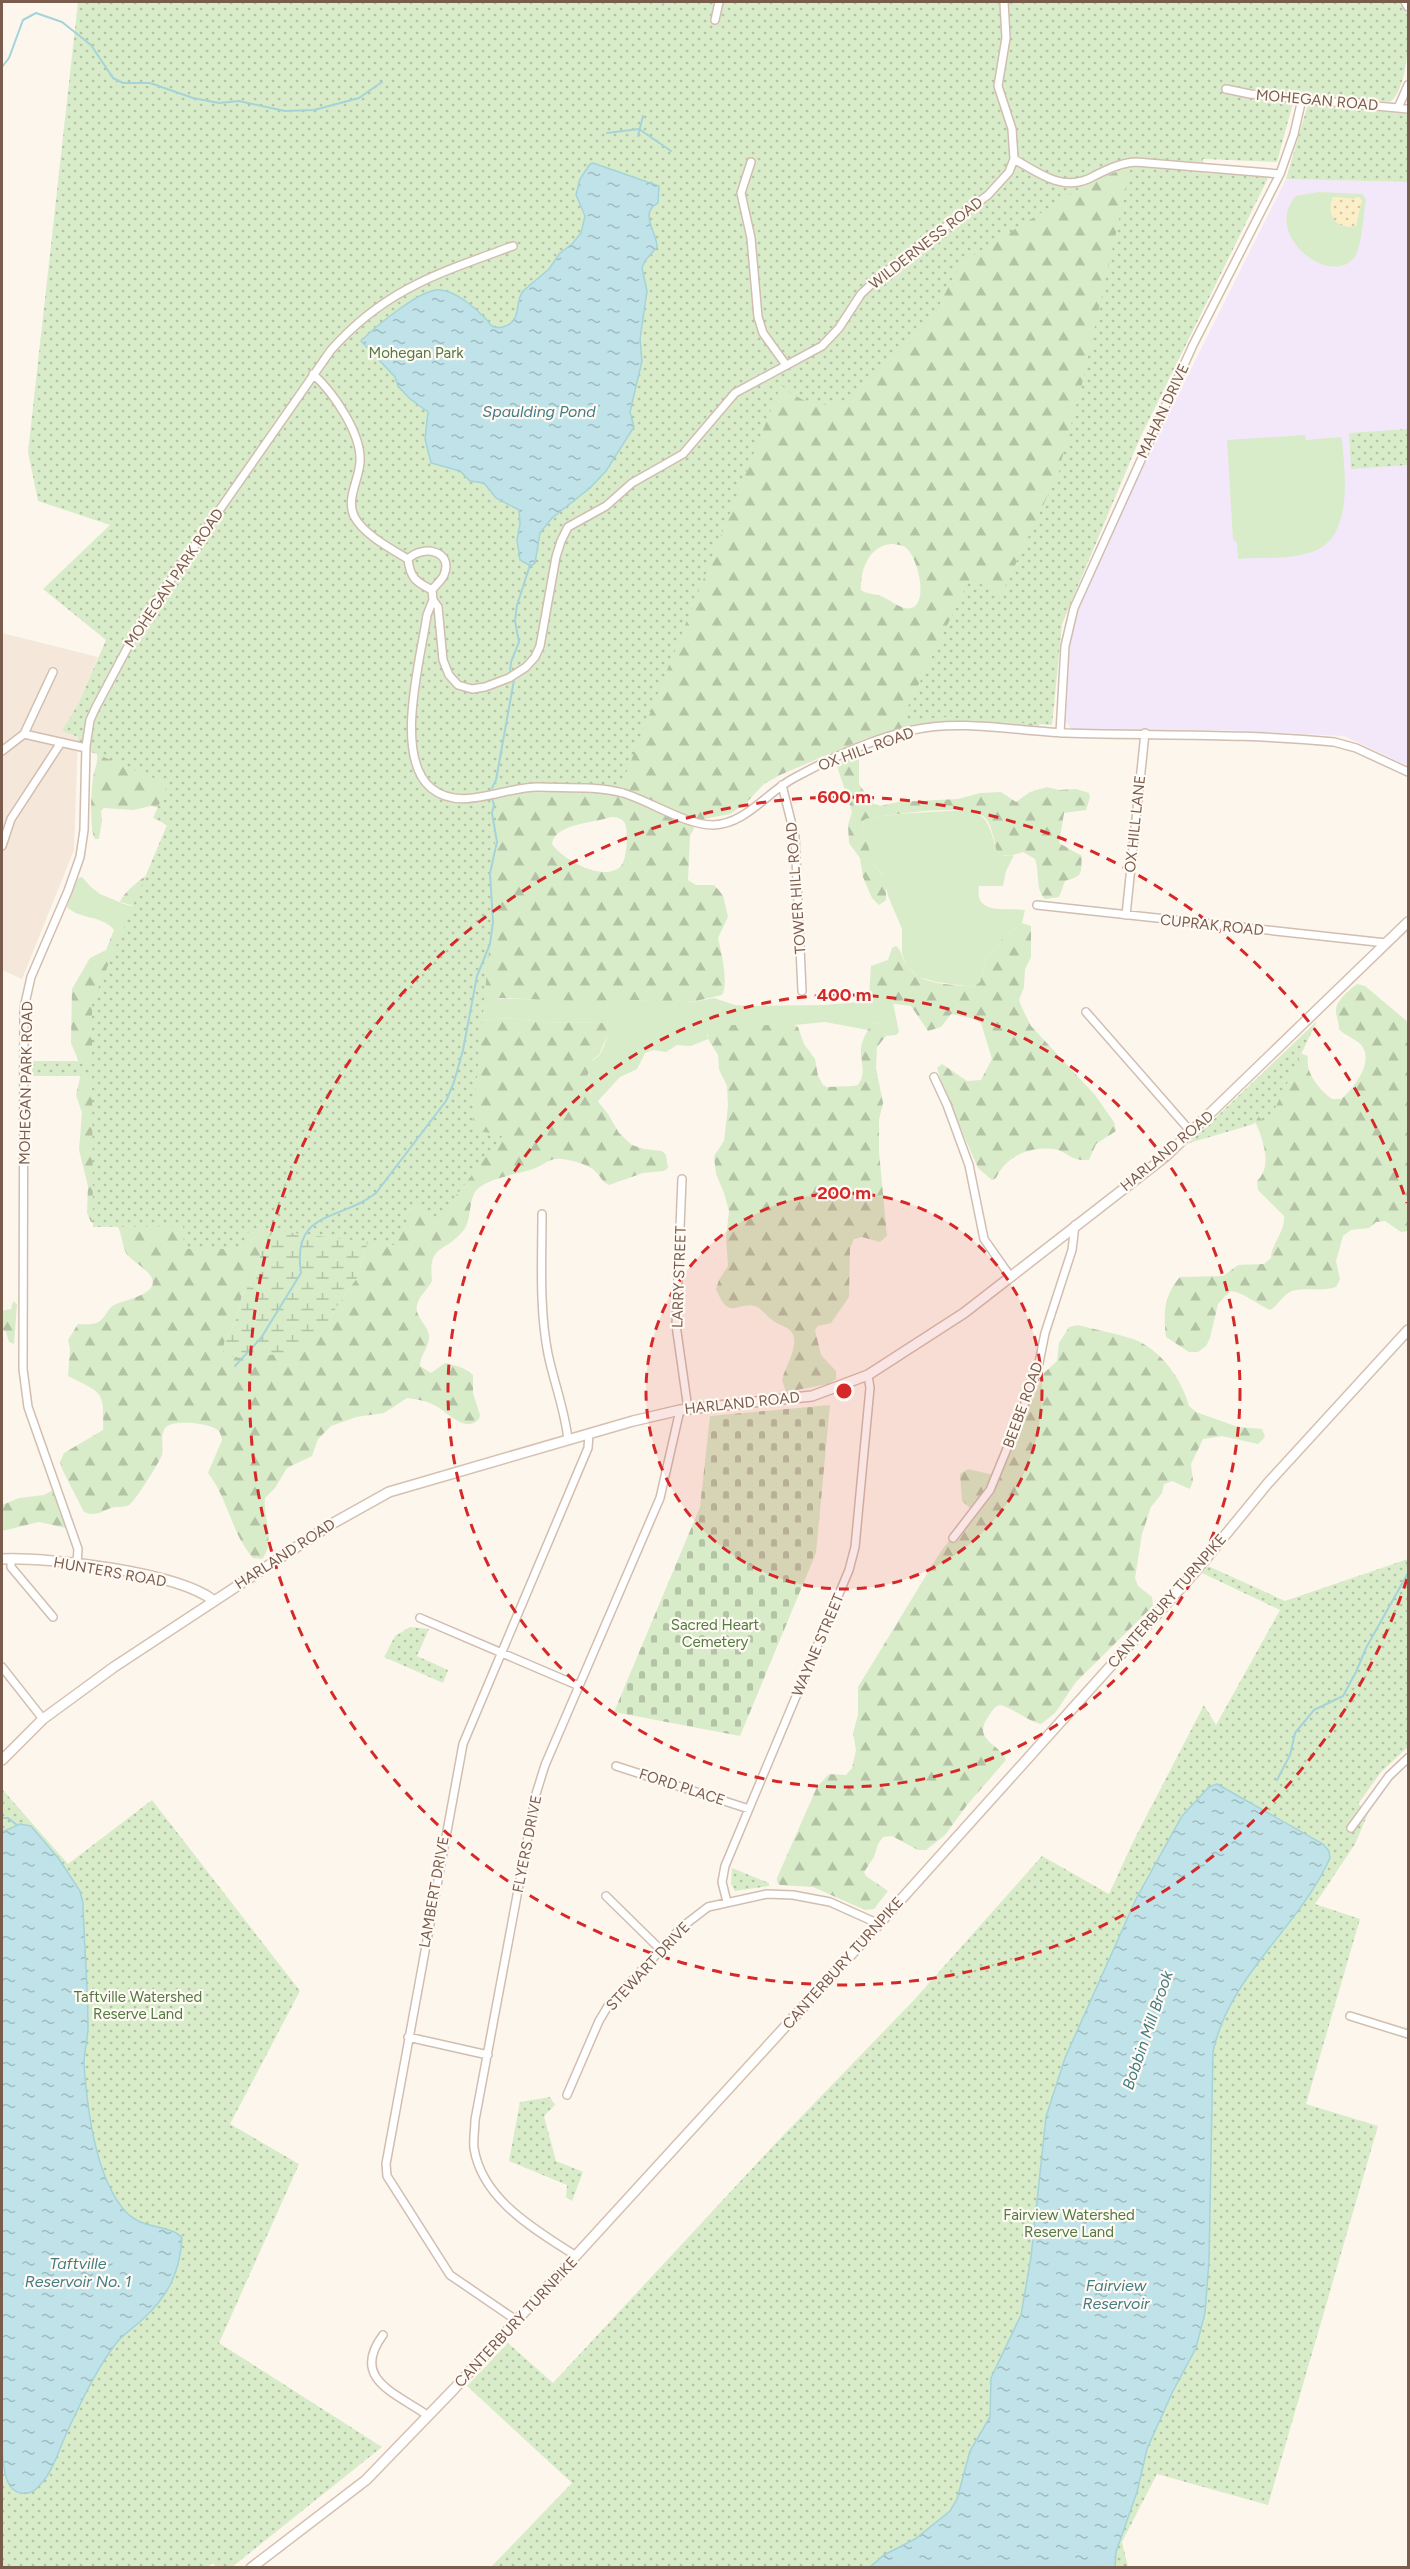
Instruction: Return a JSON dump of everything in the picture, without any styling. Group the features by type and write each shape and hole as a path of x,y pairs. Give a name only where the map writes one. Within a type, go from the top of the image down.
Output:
{"street":[{"path":"715,20 719,2"},
{"path":"1004,2 1006,38 997,82 1012,129 1014,159 1050,179 1068,184 1078,183 1111,167 1132,162 1280,174"},
{"path":"1405,2 1408,7"},
{"path":"1398,108 1408,85"},
{"name":"MOHEGAN ROAD","path":"1226,89 1408,109"},
{"name":"MAHAN DRIVE","path":"1060,733 1065,640 1074,608 1193,345 1280,174 1294,134 1302,99"},
{"name":"WILDERNESS ROAD","path":"432,590 433,600 438,607 443,660 449,675 455,682 465,688 481,688 519,672 531,662 540,646 557,550 568,527 609,504 632,483 679,457 732,396 826,343 871,284 891,266 979,204 1009,171 1014,159"},
{"path":"751,162 741,193 751,238 758,317 763,333 786,365"},
{"name":"MOHEGAN PARK ROAD","path":"76,1564 78,1549 28,1407 23,1369 24,1008 31,977 80,857 84,830 86,748 93,712 136,631 336,344 385,301 437,273 513,246"},
{"path":"313,374 324,384 341,410 358,446 360,464 351,499 354,516 365,529 408,560 409,572 413,580 432,590 444,573 445,564 441,556 427,550 416,553 408,560"},
{"name":"OX HILL ROAD","path":"433,600 427,615 410,729 417,768 426,783 437,792 461,798 528,787 612,791 698,822 714,825 736,819 782,785 847,754 885,738 920,728 949,726 1060,733 1144,733 1338,742 1408,772"},
{"path":"2,751 24,734 53,672"},
{"name":"OX HILL LANE","path":"1126,915 1144,733"},
{"path":"24,734 60,744 86,748"},
{"path":"2,846 11,819 60,744"},
{"name":"TOWER HILL ROAD","path":"782,785 795,837 802,991"},
{"name":"CUPRAK ROAD","path":"1037,905 1386,943"},
{"name":"HARLAND ROAD","path":"2,1760 43,1719 114,1667 330,1525 389,1492 684,1409 812,1396 844,1386 868,1375 964,1313 1166,1156 1408,922"},
{"path":"1086,1012 1192,1133"},
{"path":"934,1077 969,1165 984,1239 1010,1276"},
{"name":"LARRY STREET","path":"682,1179 676,1325 684,1409"},
{"path":"542,1214 543,1314 548,1355 566,1420 568,1440"},
{"name":"BEEBE ROAD","path":"953,1538 990,1490 1006,1452 1036,1373 1045,1333 1076,1236 1075,1225"},
{"name":"CANTERBURY TURNPIKE","path":"251,2568 366,2480 428,2415 879,1924 1195,1572 1268,1483 1408,1330"},
{"name":"WAYNE STREET","path":"727,1902 722,1882 725,1866 849,1570 856,1535 870,1388 868,1375"},
{"name":"FLYERS DRIVE","path":"576,2256 506,2207 477,2163 473,2145 475,2120 536,1794 545,1765 660,1498 684,1409"},
{"name":"LAMBERT DRIVE","path":"516,2320 450,2275 387,2176 386,2164 463,1744 588,1448 589,1434"},
{"path":"6,1558 11,1567 54,1617"},
{"name":"HUNTERS ROAD","path":"6,1558 76,1564 163,1580 200,1590 213,1600"},
{"path":"420,1618 579,1686"},
{"path":"2,1667 43,1719"},
{"path":"1351,1828 1389,1776 1408,1758"},
{"name":"FORD PLACE","path":"616,1766 749,1809"},
{"name":"STEWART DRIVE","path":"567,2095 608,2006 696,1914 708,1907 767,1894 793,1894 830,1902 879,1924"},
{"path":"606,1896 661,1950"},
{"path":"1350,2016 1408,2034"},
{"path":"408,2037 488,2055"},
{"path":"383,2335 373,2348 370,2363 374,2376 387,2388 428,2415"}],"shaded area":[{"path":"1286,179 1408,182 1408,766 1344,736 1218,730 1077,731 1070,728 1066,721 1070,639 1082,598 1157,437"},
{"path":"2,633 98,657 78,704 63,731 78,737 74,850 22,979 2,970"}],"green space":[{"name":"Mohegan Park","path":"78,2 1399,2 1407,16 1408,38 1404,76 1396,96 1390,102 1253,89 1251,99 1293,103 1277,162 1203,159 1204,173 1269,176 1140,438 1062,624 1052,725 942,717 901,721 970,578 1001,595 1063,463 1061,462 1082,384 1131,166 1092,181 961,263 937,309 907,345 846,401 828,405 811,402 795,396 781,385 617,796 528,790 497,799 490,940 472,1130 503,1135 437,1220 415,1205 394,1245 251,1228 239,1249 184,1249 183,1226 93,1227 92,1076 32,1076 32,1061 92,1061 92,1003 167,825 153,818 168,784 77,746 78,737 62,731 78,704 106,640 43,589 110,525 38,501 28,452"},
{"path":"1308,104 1408,114 1408,182 1286,179"},
{"path":"1131,166 1039,726 946,721 901,728 864,739 780,775 764,784 745,804 730,814 698,820 690,836 688,880 696,885 714,885 723,895 728,917 718,938 725,976 722,995 683,1004 641,1000 577,1001 473,997 120,902 130,889 155,870 171,811 151,806 133,810 104,808 101,811 99,839 95,839 91,807 97,760 95,746 847,330 1092,181","holes":["891,544 905,547 915,561 920,594 918,602 913,607 904,608 883,597 861,590 862,575 867,560 877,549","611,817 624,822 627,837 623,863 614,871 595,871 584,867 565,857 552,844 555,837 568,828"]},
{"path":"1319,192 1362,194 1366,199 1359,246 1354,258 1343,265 1329,266 1315,261 1302,252 1287,226 1288,211 1296,196","holes":["1333,197 1353,199 1357,197 1362,201 1356,226 1348,227 1337,223"]},
{"path":"1408,429 1408,465 1351,469 1349,433"},
{"path":"1305,435 1306,440 1340,437 1342,439 1344,503 1335,533 1325,545 1303,555 1238,559 1237,543 1233,539 1227,440"},
{"path":"856,756 859,759 859,784 872,803 880,806 898,802 958,799 980,793 1001,792 1016,802 1030,792 1047,787 1059,790 1076,789 1089,793 1086,810 1064,813 1059,843 1082,856 1079,875 1065,881 1059,897 1045,899 1040,891 1035,859 1023,852 1006,855 997,852 989,824 984,817 962,810 945,810 876,817 865,819 862,827 874,865 886,879 886,900 879,905 872,898 863,877 860,858 849,843 848,825 852,812 837,766 840,762"},
{"path":"969,810 986,821 997,852 1005,856 1014,855 1006,871 1003,886 979,886 981,902 993,908 1025,910 1022,923 1001,940 997,948 987,957 980,982 973,987 936,982 919,977 906,966 902,953 902,929 888,896 883,875 874,865 867,849 862,827 865,819"},
{"path":"82,877 100,894 124,904 501,999 641,1000 687,1003 714,998 735,1005 749,1006 823,1005 872,1001 893,1003 899,1032 896,1035 886,1036 881,1024 873,1022 868,1030 825,1022 794,1025 714,1025 707,1035 708,1039 691,1046 677,1045 666,1052 653,1050 645,1053 637,1069 620,1077 597,1102 589,1087 587,1072 591,1062 599,1056 603,1049 610,1023 537,1022 515,1018 475,1020 123,930 114,930 104,922 78,914 67,907 78,878"},
{"path":"1022,923 1031,926 1031,957 1025,969 1024,987 1019,1000 1022,1008 1031,1026 1095,1095 1114,1122 1116,1131 1096,1144 1089,1160 1077,1159 1054,1149 1036,1149 1012,1158 992,1180 978,1168 944,1090 937,1068 942,1064 967,1081 981,1080 992,1059 981,1023 971,1018 951,1014 941,1027 928,1031 911,1006 872,1001 869,997 871,966 888,960 892,948 896,946 907,966 920,977 937,983 973,987 980,982 987,957 997,948 1001,940"},
{"path":"114,930 123,930 300,1216 273,1233 263,1243 256,1274 242,1296 235,1322 224,1343 229,1356 243,1358 266,1354 321,1327 331,1317 357,1278 375,1219 475,1020 515,1018 537,1022 610,1023 612,1025 599,1055 592,1060 587,1077 588,1089 608,1114 619,1133 632,1145 662,1151 666,1155 668,1168 664,1171 643,1173 609,1185 590,1167 558,1159 550,1160 533,1169 493,1180 479,1187 473,1197 466,1227 456,1238 439,1250 432,1260 432,1281 420,1299 417,1309 429,1335 420,1366 431,1373 445,1363 470,1372 473,1375 473,1393 480,1415 479,1419 474,1423 463,1423 433,1404 407,1398 384,1413 356,1417 331,1426 318,1439 312,1456 287,1468 275,1488 265,1498 269,1537 266,1553 262,1559 253,1558 246,1548 208,1473 222,1440 219,1431 215,1428 184,1423 166,1427 162,1437 162,1455 132,1503 98,1513 84,1512 60,1462 64,1453 103,1430 103,1407 99,1395 95,1390 68,1376 70,1349 68,1340 78,1324 92,1324 99,1321 110,1308 145,1293 153,1283 144,1269 126,1253 118,1227 91,1222 87,1213 88,1186 79,1150 82,1113 76,1095 82,1069 71,1043 72,989 90,958 106,950"},
{"path":"1357,984 1365,986 1408,1022 1408,1231 1401,1232 1385,1221 1376,1222 1369,1228 1351,1230 1343,1236 1336,1261 1340,1279 1336,1287 1292,1291 1270,1310 1245,1296 1230,1291 1218,1304 1206,1346 1198,1352 1189,1352 1166,1337 1165,1313 1171,1291 1180,1277 1223,1276 1238,1265 1264,1264 1271,1258 1283,1227 1284,1216 1258,1190 1257,1181 1262,1175 1266,1159 1265,1150 1252,1116 1300,1053 1308,1056 1309,1068 1314,1080 1332,1099 1341,1099 1351,1089 1364,1068 1365,1053 1360,1044 1339,1029 1336,1010 1341,999"},
{"path":"1317,1021 1267,1125 1258,1116 1254,1124 1189,1143"},
{"path":"873,1022 881,1024 886,1036 877,1047 876,1068 883,1103 879,1120 879,1152 887,1236 880,1242 862,1237 854,1239 850,1248 849,1297 831,1323 818,1326 815,1330 821,1355 836,1371 836,1379 828,1384 786,1392 782,1380 793,1348 793,1334 757,1307 750,1305 730,1308 721,1299 716,1289 728,1266 726,1238 729,1211 716,1174 714,1156 724,1141 728,1106 727,1086 719,1069 718,1055 708,1039 707,1030 714,1025 794,1025 798,1027 804,1044 815,1059 818,1076 823,1085 827,1087 853,1086 858,1085 861,1080 862,1045"},
{"path":"300,1216 375,1219 357,1278 331,1317 304,1349 296,1352 243,1358 229,1356 223,1352 224,1343 235,1322 242,1296 256,1274 263,1243 273,1233"},
{"path":"13,1301 17,1304 14,1344 9,1342 6,1332 2,1329 2,1311 11,1309"},
{"path":"1078,1325 1133,1339 1143,1344 1153,1350 1169,1366 1189,1406 1196,1412 1238,1427 1262,1429 1265,1437 1258,1444 1222,1436 1203,1439 1191,1464 1193,1481 1190,1489 1172,1481 1164,1484 1162,1493 1151,1507 1142,1534 1135,1578 1138,1586 1152,1597 1153,1606 1076,1682 1055,1713 1041,1724 1001,1705 995,1708 988,1717 983,1731 988,1741 1003,1754 1006,1760 967,1805 945,1835 926,1850 918,1850 892,1836 883,1837 864,1872 866,1876 888,1891 874,1909 865,1910 813,1887 780,1885 777,1878 817,1787 829,1774 846,1775 852,1768 856,1750 853,1733 858,1715 858,1687 941,1551 969,1516 969,1507 962,1501 960,1474 968,1469 994,1475 1002,1472 1044,1373 1057,1361 1059,1343 1069,1327"},
{"name":"Sacred Heart Cemetery","path":"830,1405 816,1553 740,1736 614,1712 700,1507 710,1416"},
{"path":"51,1491 54,1492 66,1528 39,1522 2,1531 2,1505 19,1498 44,1495"},
{"name":"Fairview Watershed Reserve Land","path":"1408,1559 1408,1747 1381,1772 1358,1804 1369,1811 1355,1844 1315,1904 1360,1919 1306,2104 1378,2126 1268,2505 1157,2474 1122,2542 1128,2567 491,2567 572,2483 467,2386 508,2343 553,2383 774,2145 914,2000 1042,1856 1109,1894 1134,1840 1204,1705 1216,1725 1280,1610 1202,1573 1208,1566 1285,1601"},
{"path":"410,1627 429,1629 417,1656 448,1670 443,1683 384,1657 395,1636"},
{"name":"Taftville Watershed Reserve Land","path":"2,1789 68,1864 152,1800 300,1991 230,2124 299,2164 219,2343 382,2447 232,2567 215,2567 214,2563 205,2568 2,2567"},
{"path":"732,1868 769,1883 769,1886 735,1891 731,1884"},
{"path":"550,2097 555,2105 544,2116 556,2161 583,2172 572,2201 566,2197 567,2185 509,2161 520,2102"}],"sand":[{"path":"1333,197 1353,199 1359,197 1362,200 1356,226 1343,226 1334,220 1331,210"}],"water":[{"name":"Spaulding Pond","path":"593,163 659,186 658,203 652,207 649,218 657,247 642,268 647,291 640,339 642,361 630,412 634,427 606,471 590,488 552,518 540,533 535,563 531,566 520,560 517,540 520,524 519,510 496,498 484,483 470,481 460,471 431,463 425,439 428,412 409,398 398,386 395,377 361,341 411,301 422,295 441,290 466,301 492,326 501,327 510,324 516,316 523,291 549,269 560,253 581,233 585,216 576,195 580,179"},
{"name":"Fairview Reservoir","path":"1217,1784 1323,1844 1329,1851 1330,1858 1301,1907 1249,1975 1221,2024 1213,2052 1209,2261 1205,2313 1196,2348 1172,2393 1147,2449 1137,2492 1116,2552 1115,2567 870,2567 884,2555 915,2539 950,2511 957,2499 970,2451 990,2417 991,2378 1021,2315 1031,2257 1046,2117 1065,2058 1136,1899 1182,1816 1209,1787"},
{"name":"Taftville Reservoir No. 1","path":"20,1824 31,1826 59,1859 80,1891 83,1903 88,2012 85,2082 94,2142 107,2181 115,2198 133,2218 171,2231 182,2238 179,2261 172,2282 153,2309 120,2339 110,2352 84,2396 49,2473 35,2490 26,2493 17,2492 9,2485 3,2464 2,2446 2,1832"}],"waterway":[{"path":"2,67 9,58 23,20 36,13 62,22 91,45 113,78 123,83 150,83 193,98 219,103 239,101 285,111 314,110 359,98 382,82"},
{"path":"638,136 643,116"},
{"path":"607,133 639,129 671,151"},
{"path":"510,672 511,662 519,642 515,621 517,605 530,565"},
{"path":"492,788 496,780 514,680"},
{"path":"235,1366 261,1338 301,1273 300,1252 304,1237 311,1227 322,1219 363,1202 376,1193 446,1101 463,1050 477,976 490,944 493,922 490,873 497,842 492,798"},
{"name":"Bobbin Mill Brook","path":"1277,1780 1290,1755 1295,1733 1314,1710 1343,1696 1366,1648 1408,1573"},
{"path":"2,1818 8,1818 17,1825"}]}
